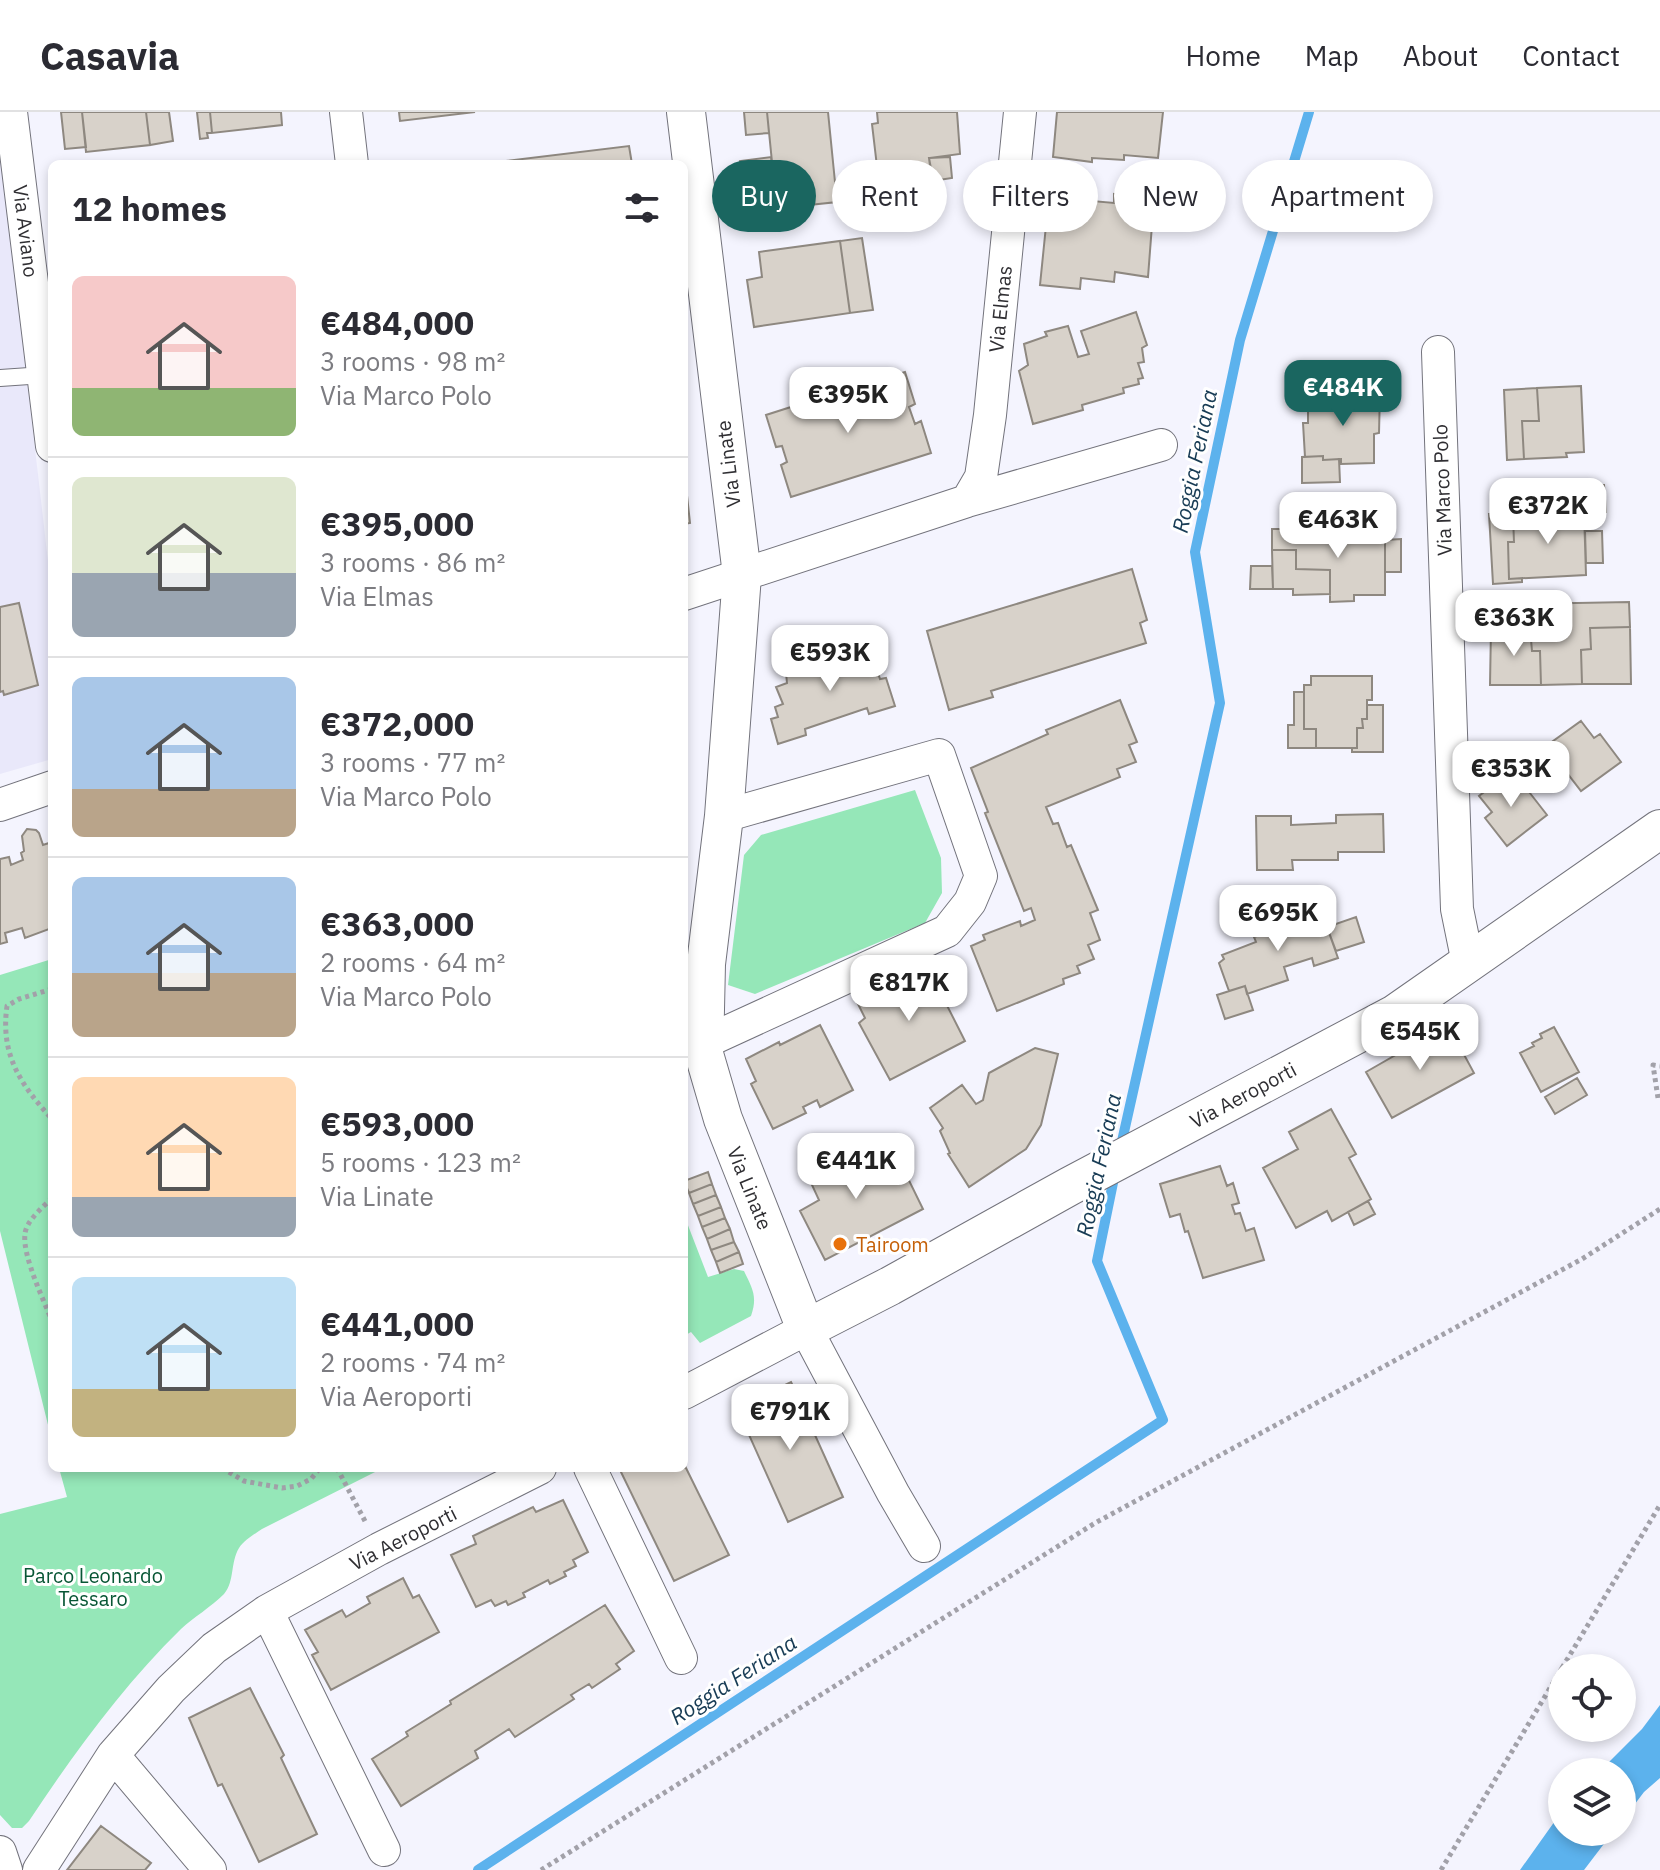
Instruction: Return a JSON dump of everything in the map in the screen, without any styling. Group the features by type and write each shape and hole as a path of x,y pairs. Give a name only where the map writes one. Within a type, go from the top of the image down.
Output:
{"street":[{"name":"Via Aviano","path":"11,112 48,410"},
{"path":"346,112 352,160"},
{"name":"Via Linate","path":"686,112 742,575 724,816 706,964 704,1054 723,1119 806,1329"},
{"name":"Via Elmas","path":"967,501 981,477 990,415 1020,112"},
{"name":"Via Marco Polo","path":"1438,352 1457,909 1468,963"},
{"path":"688,593 967,501 1161,445"},
{"path":"703,1043 947,931 970,902 981,876 939,755 724,816"},
{"path":"0,805 48,788"},
{"name":"Via Aeroporti","path":"688,1391 890,1286 1070,1186 1395,1014 1660,829"},
{"path":"806,1329 924,1546"},
{"name":"Via Aeroporti","path":"39,1870 113,1755 171,1689 214,1648 267,1611 379,1549 532,1472"},
{"path":"592,1472 681,1658"},
{"path":"267,1611 384,1850"},
{"path":"113,1755 210,1870"},
{"path":"0,1852 6,1870"}],"lane":[{"path":"0,378 44,375"}],"path":[{"path":"48,990 7,1006 3,1023 8,1055 18,1079 48,1114"},
{"path":"1659,1098 1653,1065 1660,1066"},
{"path":"48,1202 24,1233 28,1257 48,1310"},
{"path":"541,1870 1095,1523 1582,1259 1660,1209"},
{"path":"229,1472 244,1481 282,1488 297,1486 317,1472"},
{"path":"339,1472 379,1549"},
{"path":"1570,1654 1660,1505"},
{"path":"1441,1870 1548,1691"}],"shaded area":[{"path":"0,145 48,561 48,760 0,774"}],"green space":[{"path":"915,790 941,858 942,893 925,923 755,994 728,985 744,855 761,835"},
{"path":"48,960 48,1425 0,1231 0,975"},
{"path":"688,1225 708,1277 734,1269 744,1271 754,1297 751,1316 700,1343 691,1332 688,1334"},
{"name":"Parco Leonardo Tessaro","path":"60,1472 375,1472 262,1529 244,1542 236,1554 230,1583 224,1594 181,1629 139,1673 82,1745 29,1821 22,1828 12,1828 0,1815 0,1514 67,1497"}],"water":[{"path":"1660,1705 1660,1778 1636,1803 1636,1758 1613,1758 1629,1742 1636,1742 1636,1735"},
{"path":"1548,1831 1548,1846 1602,1846 1584,1870 1520,1870"}],"building":[{"path":"61,112 82,112 86,147 65,149"},
{"path":"82,112 146,112 150,145 86,152"},
{"path":"146,112 169,112 173,141 150,145"},
{"path":"197,112 210,112 212,133 207,133 208,138 200,139"},
{"path":"210,112 281,112 282,125 212,133"},
{"path":"399,112 475,112 400,121"},
{"path":"744,112 767,112 769,133 746,135"},
{"path":"767,112 828,112 833,160 832,203 816,204 816,160 772,160"},
{"path":"877,112 957,112 960,154 929,160 876,160 872,124 878,123"},
{"path":"1057,112 1163,112 1158,158 1124,155 1124,160 1076,160 1053,157"},
{"path":"629,146 631,160 515,160"},
{"path":"950,157 952,178 947,179 947,160 929,158"},
{"path":"1098,202 1114,203 1114,232 1151,232 1148,277 1115,272 1114,282 1081,278 1080,289 1040,285 1045,232 1098,232"},
{"path":"862,238 873,310 850,313 840,241"},
{"path":"840,241 850,313 754,327 747,280 762,277 759,252"},
{"path":"1136,312 1147,345 1142,348 1144,362 1138,363 1143,378 1138,379 1139,384 1123,388 1124,393 1082,405 1083,410 1033,424 1019,371 1028,365 1024,344 1047,336 1045,332 1068,326 1078,357 1089,354 1081,331"},
{"path":"905,372 915,404 909,407 915,424 921,421 931,453 791,497 781,465 787,462 782,446 776,447 766,415 819,398 821,402 853,391 852,388"},
{"path":"1319,376 1338,376 1338,397 1327,396 1327,400 1319,400"},
{"path":"1581,386 1584,452 1566,453 1567,457 1524,459 1522,421 1539,421 1537,388"},
{"path":"1537,388 1539,421 1522,421 1524,459 1507,460 1504,390"},
{"path":"1380,391 1379,433 1374,434 1374,463 1341,464 1341,459 1305,457 1303,423 1308,423 1308,400 1327,400 1327,396 1345,397 1345,392"},
{"path":"1323,456 1323,460 1339,459 1340,482 1302,483 1302,457"},
{"path":"1579,485 1604,485 1606,512 1579,512"},
{"path":"1584,511 1586,575 1509,579 1508,542 1514,542 1513,516 1536,515 1535,512"},
{"path":"1520,513 1520,516 1513,516 1514,542 1508,542 1509,579 1522,578 1522,582 1493,584 1489,514"},
{"path":"1272,529 1326,529 1326,538 1385,538 1385,595 1354,595 1354,601 1330,602 1330,570 1296,569 1296,550 1272,550"},
{"path":"1585,531 1602,531 1603,563 1586,563"},
{"path":"1401,539 1401,572 1385,572 1385,540"},
{"path":"1272,550 1296,550 1296,569 1330,570 1330,594 1293,595 1293,589 1273,589"},
{"path":"1251,566 1272,566 1273,589 1250,589"},
{"path":"1132,569 1147,620 1140,623 1146,643 991,691 993,697 949,710 927,631"},
{"path":"1629,602 1630,627 1590,628 1591,649 1581,650 1582,684 1541,685 1540,651 1532,651 1530,628 1520,628 1520,604"},
{"path":"19,603 38,685 4,695 3,691 0,692 0,607"},
{"path":"1630,627 1631,684 1582,684 1581,650 1591,649 1590,628"},
{"path":"1491,628 1530,628 1532,651 1540,651 1541,685 1490,685"},
{"path":"869,645 880,679 886,678 895,706 869,714 867,708 805,729 806,735 778,744 771,719 778,717 775,707 783,704 776,687 787,683 786,673"},
{"path":"1311,676 1372,676 1372,700 1367,700 1367,719 1362,719 1363,728 1357,728 1357,748 1316,748 1316,729 1304,729 1304,685 1311,685"},
{"path":"1294,692 1304,692 1304,729 1316,729 1316,748 1288,748 1288,725 1294,725"},
{"path":"1120,700 1137,742 1129,745 1136,762 1117,769 1120,777 1046,807 1053,824 1058,823 1067,847 1071,845 1098,910 1090,913 1100,940 1088,945 1094,959 1077,966 1080,973 1063,979 1064,984 997,1011 971,946 985,940 983,935 1020,921 1021,926 1035,920 1031,908 1024,911 985,813 988,812 971,768 1048,734 1046,730"},
{"path":"1367,705 1383,705 1383,752 1352,752 1352,748 1357,748 1357,728 1363,728 1362,719 1367,719"},
{"path":"1581,721 1594,738 1600,734 1621,762 1581,791 1549,744"},
{"path":"1510,772 1547,815 1507,846 1485,818 1492,812 1479,796"},
{"path":"1383,814 1384,852 1338,852 1338,860 1292,860 1293,870 1257,870 1256,816 1291,816 1291,825 1336,823 1336,815"},
{"path":"27,829 36,830 43,845 48,843 48,929 25,938 22,928 5,933 7,942 0,944 0,859 9,857 11,865 23,860 22,836"},
{"path":"1317,913 1319,919 1328,916 1331,926 1327,927 1338,958 1314,966 1312,958 1284,967 1288,980 1247,994 1245,986 1229,991 1219,963 1224,959 1222,955 1256,942 1254,937 1274,930 1271,922 1292,915 1294,921"},
{"path":"1356,917 1364,942 1336,951 1327,927"},
{"path":"927,966 965,1041 890,1080 859,1023 865,1018 857,1002"},
{"path":"1245,986 1253,1010 1225,1019 1217,995"},
{"path":"820,1025 853,1090 820,1107 817,1100 803,1107 806,1113 773,1129 751,1084 756,1081 746,1059"},
{"path":"1448,1025 1474,1073 1392,1118 1366,1072"},
{"path":"1554,1027 1579,1072 1541,1092 1520,1053 1534,1046 1532,1043 1542,1038 1540,1034"},
{"path":"1035,1048 1058,1054 1041,1125 1026,1149 969,1187 948,1154 940,1131 943,1128 930,1108 962,1085 976,1104 983,1100 989,1073"},
{"path":"1577,1078 1587,1095 1555,1114 1545,1097"},
{"path":"1331,1109 1356,1154 1349,1158 1371,1199 1332,1221 1327,1211 1296,1228 1263,1168 1298,1149 1289,1132"},
{"path":"858,1143 874,1171 899,1160 923,1209 825,1260 800,1211 819,1200 806,1172"},
{"path":"1220,1166 1227,1186 1233,1183 1239,1203 1232,1205 1235,1214 1240,1213 1246,1231 1254,1228 1264,1260 1203,1278 1188,1231 1185,1232 1180,1214 1170,1217 1160,1184"},
{"path":"708,1172 712,1184 689,1193 688,1180"},
{"path":"712,1184 716,1195 693,1204 689,1193"},
{"path":"716,1195 721,1207 698,1216 693,1204"},
{"path":"1368,1201 1375,1214 1354,1225 1348,1212"},
{"path":"721,1207 725,1218 702,1227 698,1216"},
{"path":"725,1218 730,1229 707,1239 702,1227"},
{"path":"730,1229 734,1242 711,1250 707,1239"},
{"path":"734,1242 739,1252 716,1262 711,1250"},
{"path":"739,1252 743,1264 720,1273 716,1262"},
{"path":"791,1382 843,1497 788,1522 737,1408"},
{"path":"621,1472 688,1472 729,1555 674,1581"},
{"path":"563,1500 588,1552 573,1560 576,1566 564,1572 566,1576 550,1584 548,1580 523,1593 525,1597 508,1605 506,1601 495,1606 491,1600 476,1607 451,1555 476,1544 473,1536 533,1507 536,1512"},
{"path":"403,1578 413,1598 419,1595 439,1632 331,1690 312,1655 318,1652 305,1630 342,1610 346,1617 370,1603 367,1597"},
{"path":"605,1605 634,1651 616,1664 620,1669 592,1688 589,1684 571,1695 574,1699 515,1737 509,1729 475,1751 478,1758 401,1806 372,1759 408,1736 406,1732 451,1704 450,1701"},
{"path":"250,1688 284,1755 281,1758 317,1834 259,1862 222,1784 218,1786 189,1718"},
{"path":"101,1826 151,1863 145,1870 67,1870"}],"waterway":[{"name":"Roggia Feriana","path":"1120,1150 1220,703 1195,552 1240,340 1309,112"},
{"name":"Roggia Feriana","path":"478,1870 1163,1420 1097,1261 1115,1173"}],"place":[{"name":"Tairoom","path":"840,1244"}]}
